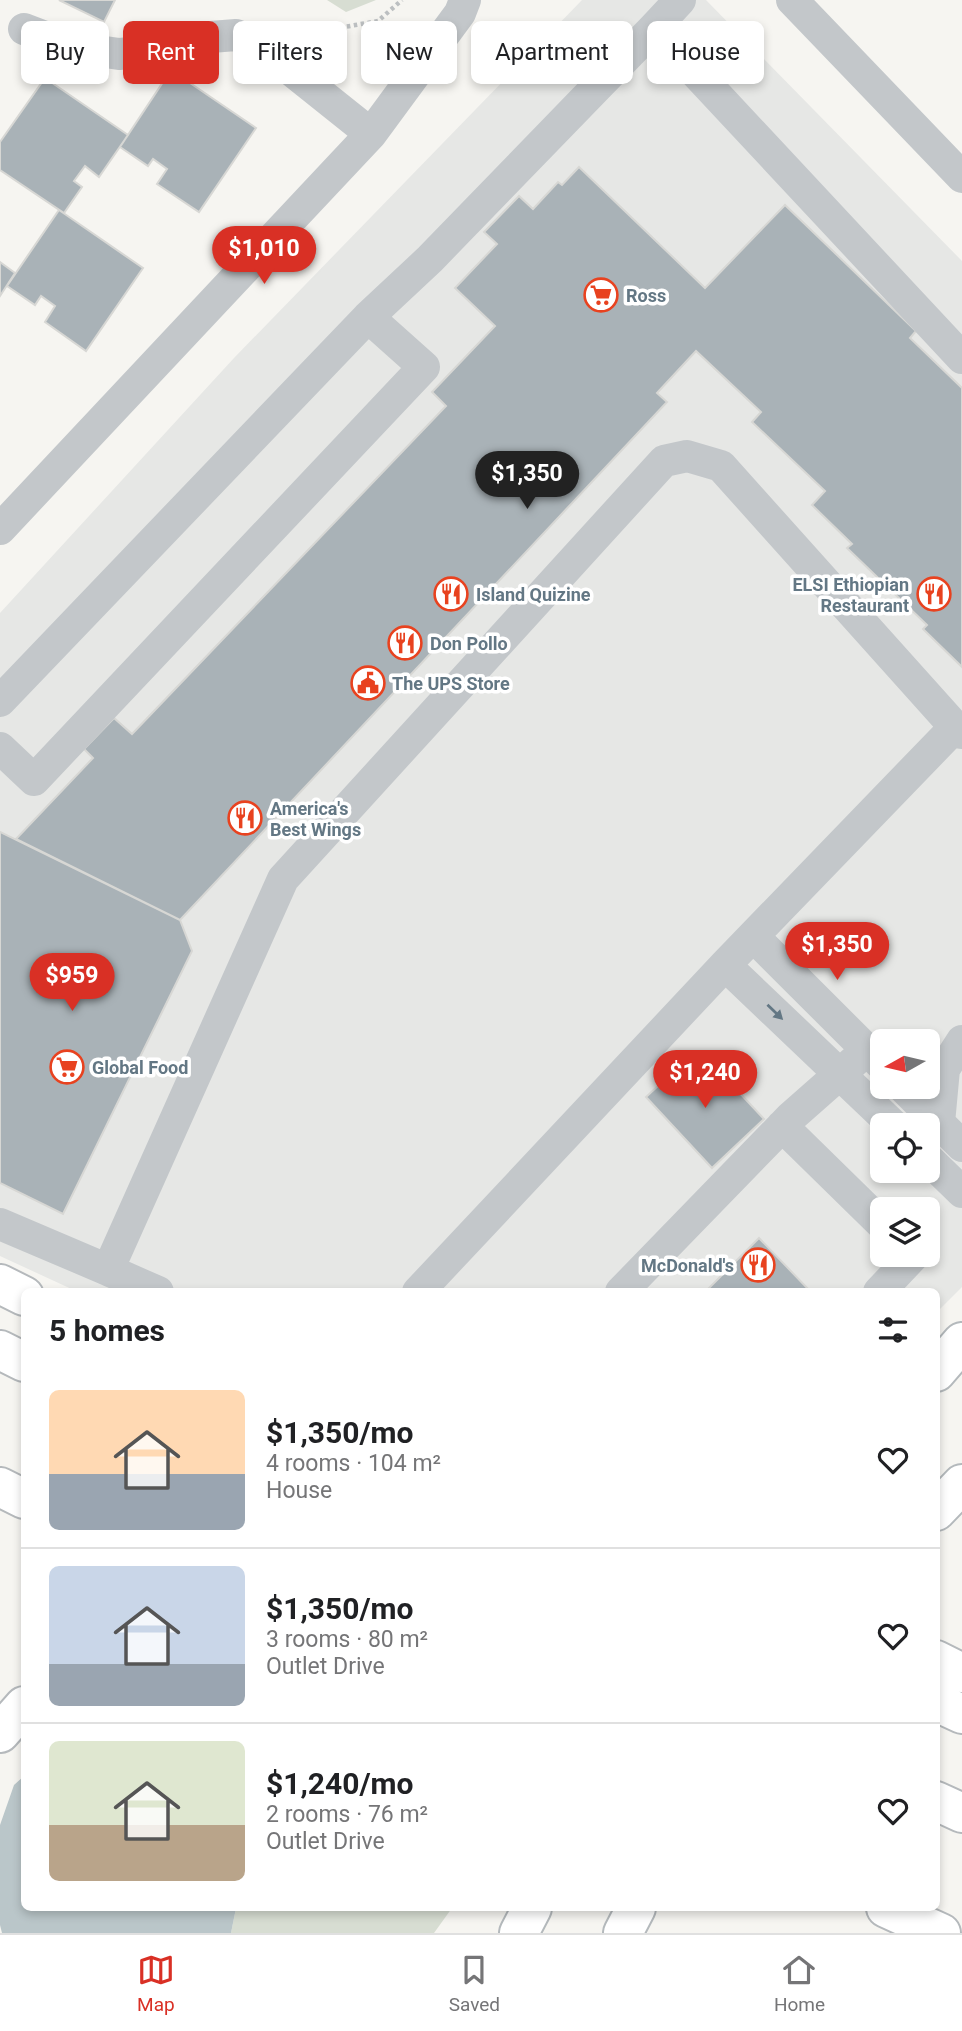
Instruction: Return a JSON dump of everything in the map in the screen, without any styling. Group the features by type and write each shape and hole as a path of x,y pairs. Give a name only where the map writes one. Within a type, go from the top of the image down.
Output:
{"main road":[{"path":"0,1284 21,1294"},
{"path":"940,1367 962,1342"},
{"path":"0,1350 21,1360"},
{"path":"940,1507 962,1484"},
{"path":"0,1487 21,1498"},
{"path":"940,1662 962,1673"},
{"path":"940,1704 962,1714"},
{"path":"0,1733 21,1709"},
{"path":"940,1803 962,1813"},
{"path":"519,1933 530,1911"},
{"path":"623,1933 634,1911"},
{"path":"893,1911 941,1933"}],"street":[{"path":"6,510 371,134 460,13 465,0"},
{"path":"660,21 680,0"},
{"path":"792,0 962,177"},
{"path":"0,701 369,317 430,259 647,34"},
{"path":"109,53 156,51 198,38 236,35 257,43 371,134"},
{"path":"707,84 962,358"},
{"path":"0,748 34,780 424,367 369,317"},
{"path":"108,1270 283,879 664,461 687,456 721,466 959,730 725,965 422,1288"},
{"path":"754,937 870,1053"},
{"path":"725,965 881,1113"},
{"path":"940,1113 944,1069 961,1042"},
{"path":"628,1288 782,1126 841,1075 870,1060"},
{"path":"915,1099 929,1113"},
{"path":"940,1124 962,1146"},
{"path":"782,1126 870,1212"},
{"path":"940,1171 962,1192"},
{"path":"0,1224 149,1288"},
{"path":"883,1288 903,1267"}],"path":[{"path":"347,27 378,21 402,0"}],"shaded area":[{"path":"327,0 376,0 346,12"},
{"path":"582,0 706,0 727,21 647,21 647,84 764,84 764,59 962,261 962,1287 940,1309 940,1288 69,1288 0,1256 0,613 234,358 500,84 633,84 633,21 562,21"},
{"path":"21,1779 21,1911 235,1911 231,1933 2,1933 0,1825 14,1785"},
{"path":"235,1911 450,1911 434,1933 231,1933"}],"building":[{"path":"59,0 115,0 104,21"},
{"path":"41,84 54,84 128,135 99,177 85,166 74,181 82,187 64,213 0,170 0,142"},
{"path":"162,84 192,84 256,128 199,212 157,184 167,169 153,159 148,166 120,147"},
{"path":"579,167 705,288 785,205 916,331 910,338 962,388 962,667 923,629 927,625 847,548 852,544 812,505 825,491 752,422 761,412 696,351 657,393 667,402 180,920 16,839 93,758 84,749 114,718 132,734 446,406 432,392 495,326 455,288 497,244 484,232 519,196 533,209 558,182 562,185"},
{"path":"59,210 143,268 86,351 45,322 55,306 41,296 35,305 7,286"},
{"path":"0,262 15,273 0,296"},
{"name":"Global Food","path":"0,832 180,920 192,951 63,1214 0,1183"},
{"path":"708,1059 764,1119 712,1168 646,1097 686,1060 695,1070"},
{"name":"McDonald's","path":"759,1238 807,1288 709,1288"}],"place":[{"name":"Ross","path":"601,295"},
{"name":"Island Quizine","path":"451,594"},
{"name":"ELSI Ethiopian Restaurant","path":"934,594"},
{"name":"Don Pollo","path":"405,643"},
{"name":"The UPS Store","path":"368,683"},
{"name":"America's Best Wings","path":"245,818"},
{"name":"Global Food","path":"67,1067"},
{"name":"McDonald's","path":"758,1265"}]}
